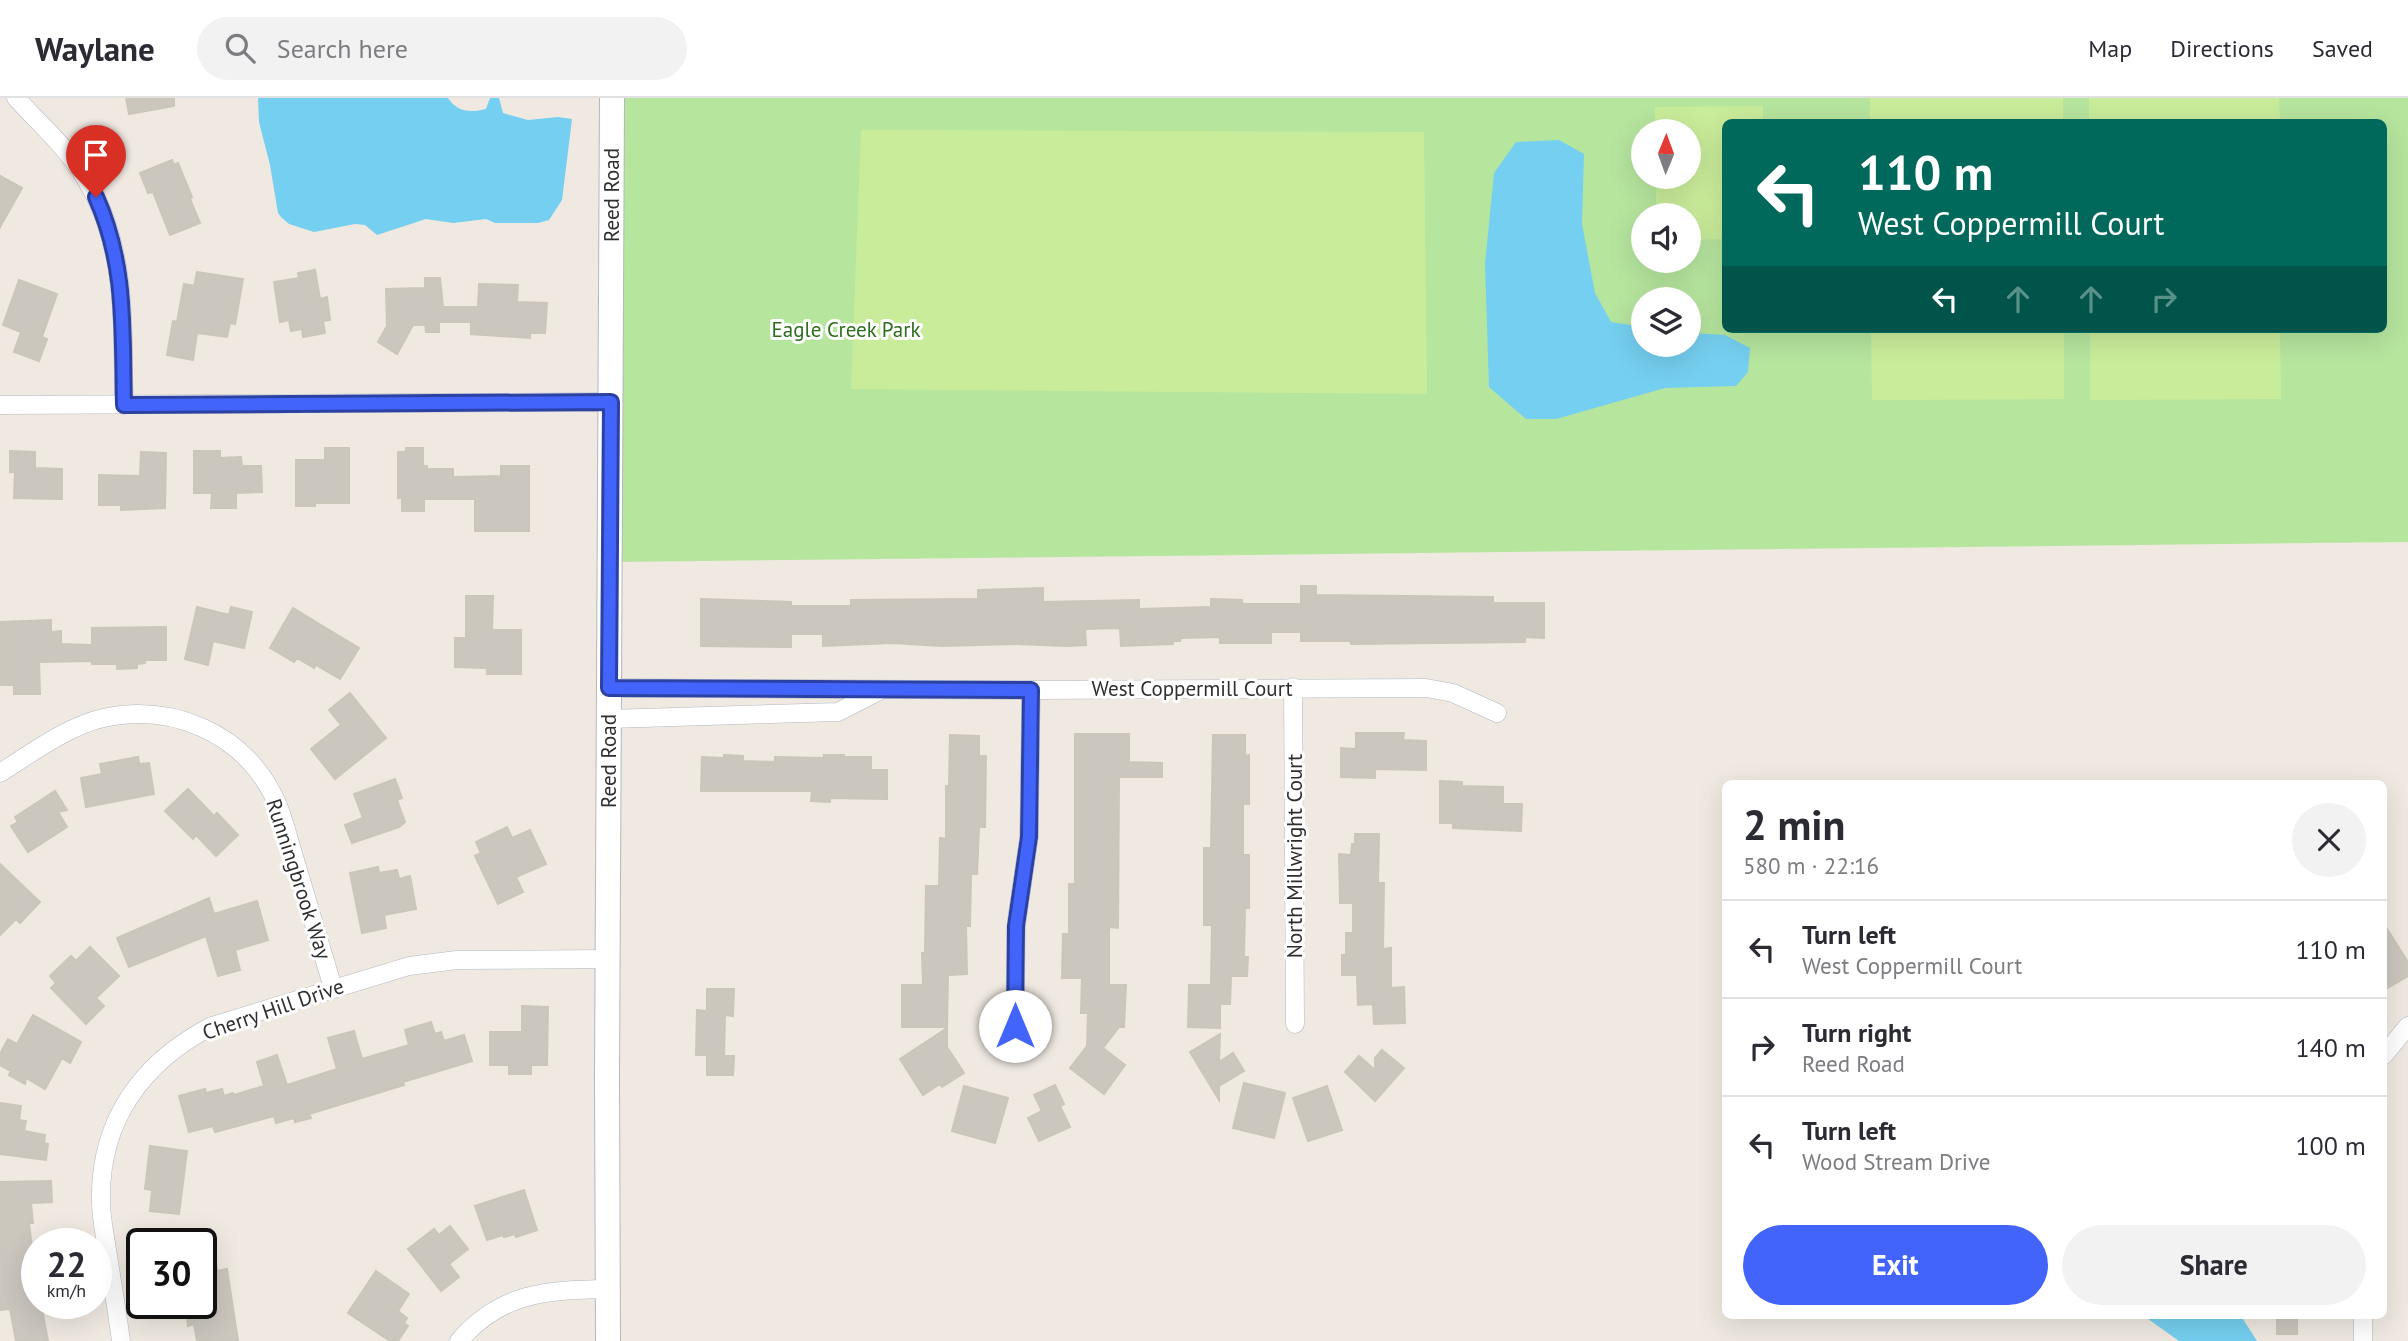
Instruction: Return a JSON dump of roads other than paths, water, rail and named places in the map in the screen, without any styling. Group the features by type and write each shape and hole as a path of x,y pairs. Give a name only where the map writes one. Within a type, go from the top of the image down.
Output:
{"main road":[{"name":"Reed Road","path":"608,1341 607,959 612,98"}],"street":[{"path":"16,98 77,165 107,222 115,249 121,287 124,405"},
{"path":"0,405 611,402"},
{"name":"North Millwright Court","path":"1293,687 1295,1024"},
{"name":"West Coppermill Court","path":"609,688 1426,688 1453,693 1497,713"},
{"name":"West Coppermill Court","path":"608,719 838,712 882,689"},
{"path":"1015,1026 1016,926 1029,837 1031,690"},
{"name":"Runningbrook Way","path":"0,773 77,728 103,718 140,713 177,717 203,727 234,746 260,773 278,804 333,988"},
{"name":"Cherry Hill Drive","path":"121,1341 100,1205 101,1177 109,1140 133,1090 158,1062 187,1039 212,1026 409,966 457,960 607,959"},
{"path":"2387,1051 2408,1026"},
{"path":"458,1341 486,1315 527,1295 564,1290 608,1289"},
{"path":"2362,1341 2363,1319"}],"water":[{"path":"258,98 448,98 460,109 475,111 486,109 490,98 499,98 503,113 528,120 558,117 572,119 562,200 549,220 538,223 495,223 486,219 453,223 426,219 377,235 365,225 355,224 314,232 289,224 278,213 259,122"},
{"path":"1559,140 1584,154 1582,224 1595,293 1611,322 1631,325 1631,357 1701,357 1701,334 1725,335 1750,348 1748,372 1736,386 1665,388 1556,419 1526,419 1489,387 1485,264 1494,173 1516,142"},
{"path":"2148,1319 2243,1319 2257,1341 2179,1341"}],"park label":[{"name":"Eagle Creek Park","path":"846,329"}]}
